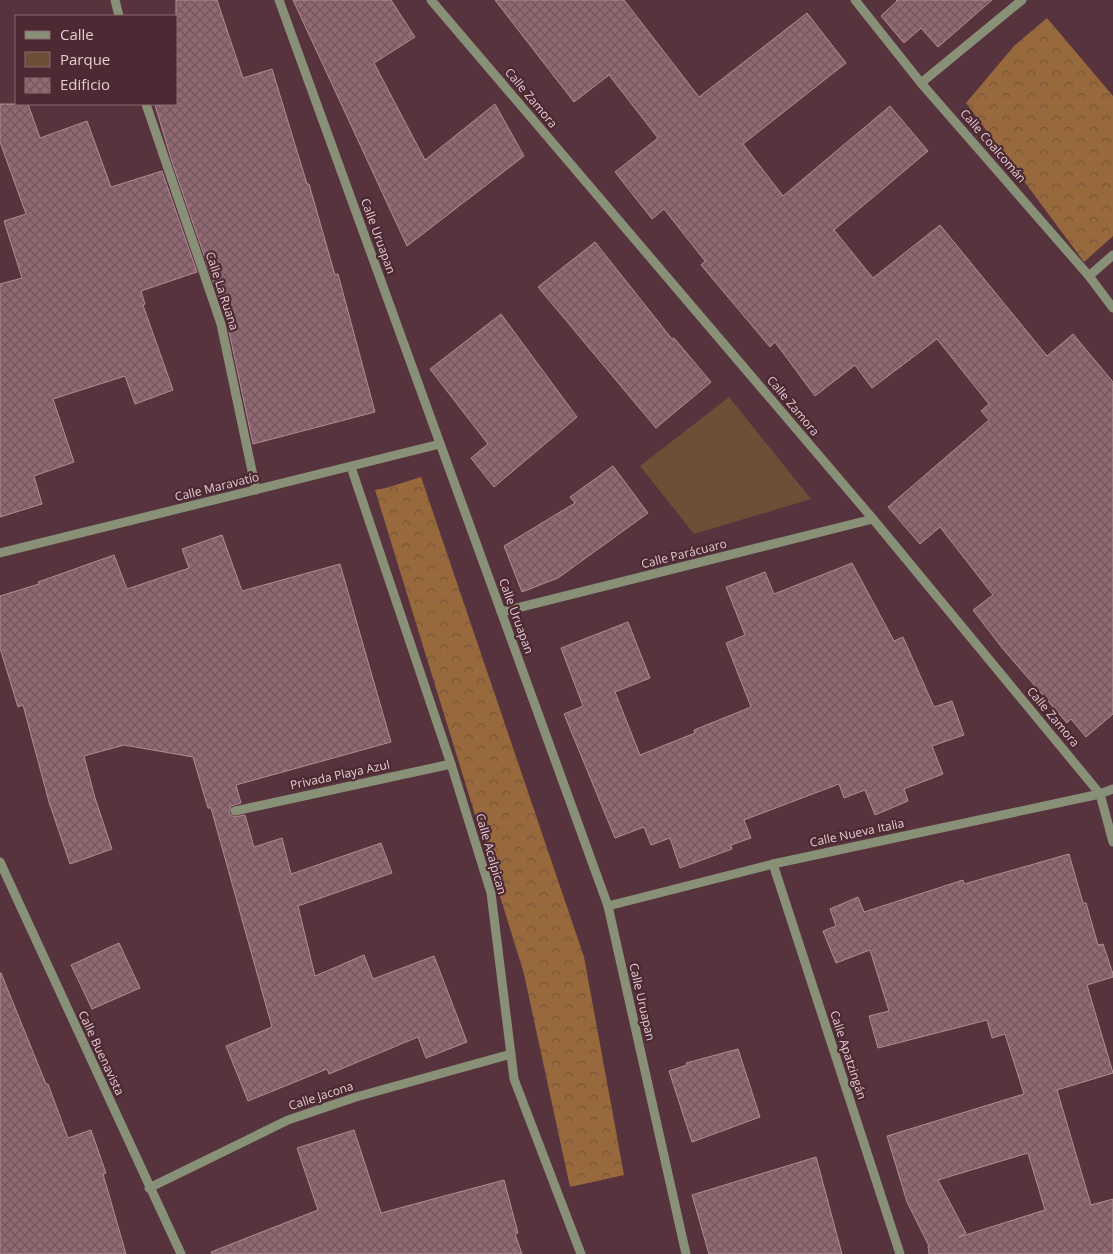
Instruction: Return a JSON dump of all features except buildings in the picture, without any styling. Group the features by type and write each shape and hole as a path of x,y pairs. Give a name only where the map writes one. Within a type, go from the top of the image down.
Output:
{"street":[{"path":"115,0 119,15"},
{"name":"Calle Uruapan","path":"279,0 608,906 686,1254"},
{"name":"Calle Zamora","path":"431,0 873,520 1100,794 1113,842"},
{"name":"Calle Coalcomán","path":"855,0 921,83 1089,276 1113,308"},
{"path":"921,83 1022,0"},
{"name":"Calle La Ruana","path":"146,105 221,324 256,490"},
{"path":"1089,276 1113,255"},
{"name":"Calle Maravatío","path":"0,553 440,444"},
{"name":"Calle Acalpican","path":"351,467 451,764 491,893 514,1079 581,1254"},
{"name":"Calle Parácuaro","path":"501,612 873,520"},
{"name":"Privada Playa Azul","path":"235,811 451,764"},
{"name":"Calle Nueva Italia","path":"608,906 773,864 1100,794 1113,789"},
{"name":"Calle Buenavista","path":"0,862 180,1254"},
{"name":"Calle Apatzingán","path":"773,864 900,1254"},
{"name":"Calle Jacona","path":"149,1188 288,1120 356,1097 511,1054"}],"green space":[{"path":"1047,18 1113,96 1113,236 1084,262 966,103 1014,46"},
{"path":"729,397 811,499 694,534 640,466"},
{"path":"421,477 584,957 624,1175 570,1187 524,974 375,490"}]}
